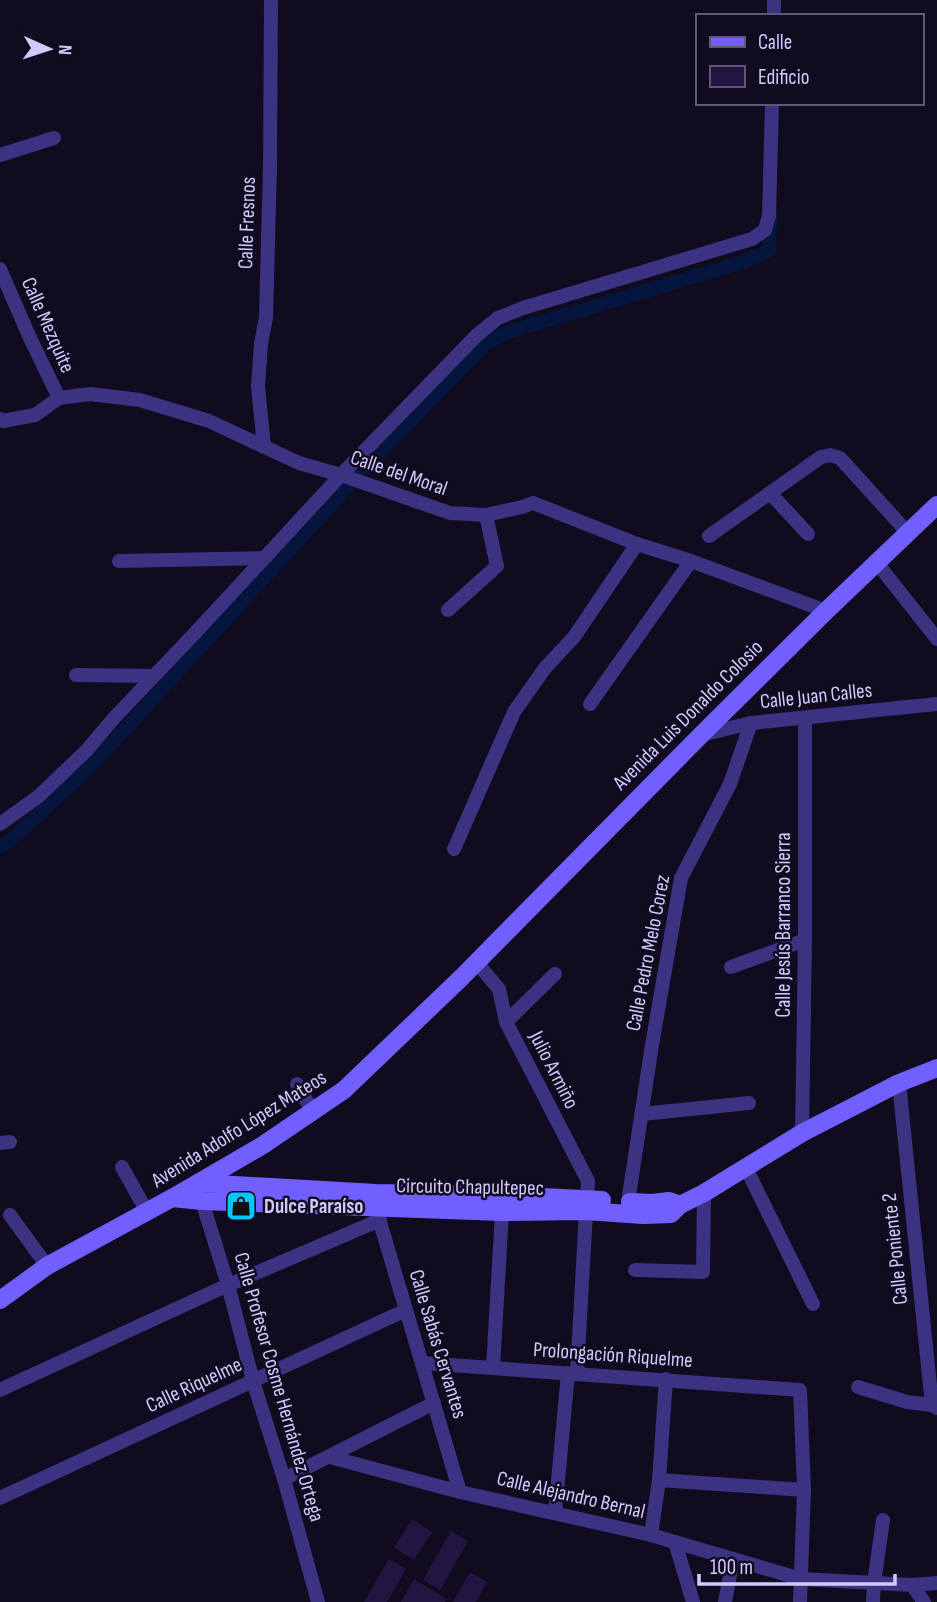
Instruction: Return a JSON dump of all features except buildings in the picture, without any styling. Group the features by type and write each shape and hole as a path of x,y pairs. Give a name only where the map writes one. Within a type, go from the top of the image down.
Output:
{"main road":[{"name":"Avenida Luis Donaldo Colosio","path":"477,963 701,735 937,505"},
{"name":"Avenida Adolfo López Mateos","path":"0,1300 47,1266 200,1182 313,1112 344,1090 477,963"},
{"name":"Circuito Chapultepec","path":"200,1182 376,1193 503,1195 653,1215 671,1214 681,1205 802,1133 899,1083 937,1068"},
{"name":"Circuito Chapultepec","path":"172,1198 378,1214 502,1212 669,1200 681,1205"}],"street":[{"name":"Calle Fresnos","path":"264,447 258,387 266,317 271,0"},
{"path":"0,824 39,796 87,750 265,558 348,478 477,335 498,318 523,308 752,239 765,230 769,216 772,105"},
{"path":"0,155 54,138"},
{"name":"Calle Mezquite","path":"0,269 59,398"},
{"name":"Calle del Moral","path":"0,419 3,421 35,415 59,398 90,394 140,400 209,421 299,463 450,513 486,515 533,503 826,611"},
{"path":"709,536 821,457 830,455 840,458 908,533"},
{"path":"771,493 808,534"},
{"path":"448,610 497,566 486,515"},
{"path":"454,849 514,712 544,668 574,637 641,545"},
{"path":"119,561 265,558"},
{"path":"590,704 687,560"},
{"path":"877,563 937,639"},
{"path":"76,676 154,676"},
{"name":"Calle Juan Calles","path":"701,735 751,723 937,704"},
{"name":"Calle Jesús Barranco Sierra","path":"802,1133 805,718"},
{"name":"Calle Pedro Melo Corez","path":"628,1202 681,878 730,784 751,723"},
{"path":"731,967 805,940"},
{"name":"Julio Armiño","path":"477,963 499,989 506,1023 588,1181 572,1373 555,1513"},
{"path":"506,1023 555,974"},
{"name":"Calle Poniente 2","path":"899,1083 934,1406"},
{"path":"297,1084 313,1112"},
{"path":"642,1114 749,1103"},
{"path":"122,1167 147,1212"},
{"path":"746,1168 813,1304"},
{"name":"Calle Profesor Cosme Hernández Ortega","path":"200,1182 202,1201 318,1602"},
{"path":"635,1270 703,1272 704,1193"},
{"path":"494,1368 502,1212"},
{"path":"0,1390 378,1214"},
{"name":"Calle Sabás Cervantes","path":"378,1214 460,1492"},
{"path":"10,1215 47,1266"},
{"name":"Calle Riquelme","path":"0,1498 406,1310"},
{"name":"Prolongación Riquelme","path":"422,1363 800,1390 804,1490"},
{"path":"651,1535 659,1480 666,1380"},
{"path":"858,1387 907,1402 934,1406"},
{"path":"284,1479 434,1403"},
{"name":"Calle Alejandro Bernal","path":"330,1457 460,1492 651,1535 801,1579 912,1585 937,1583"},
{"path":"659,1480 804,1490 800,1602"},
{"path":"873,1602 883,1520"},
{"path":"675,1542 693,1602"},
{"path":"725,1602 733,1559"},
{"path":"912,1585 924,1602"}],"waterway":[{"path":"0,847 93,764 353,481 485,344 508,332 740,263 769,251 771,216"}],"place":[{"name":"Dulce Paraíso","path":"241,1206"}]}
